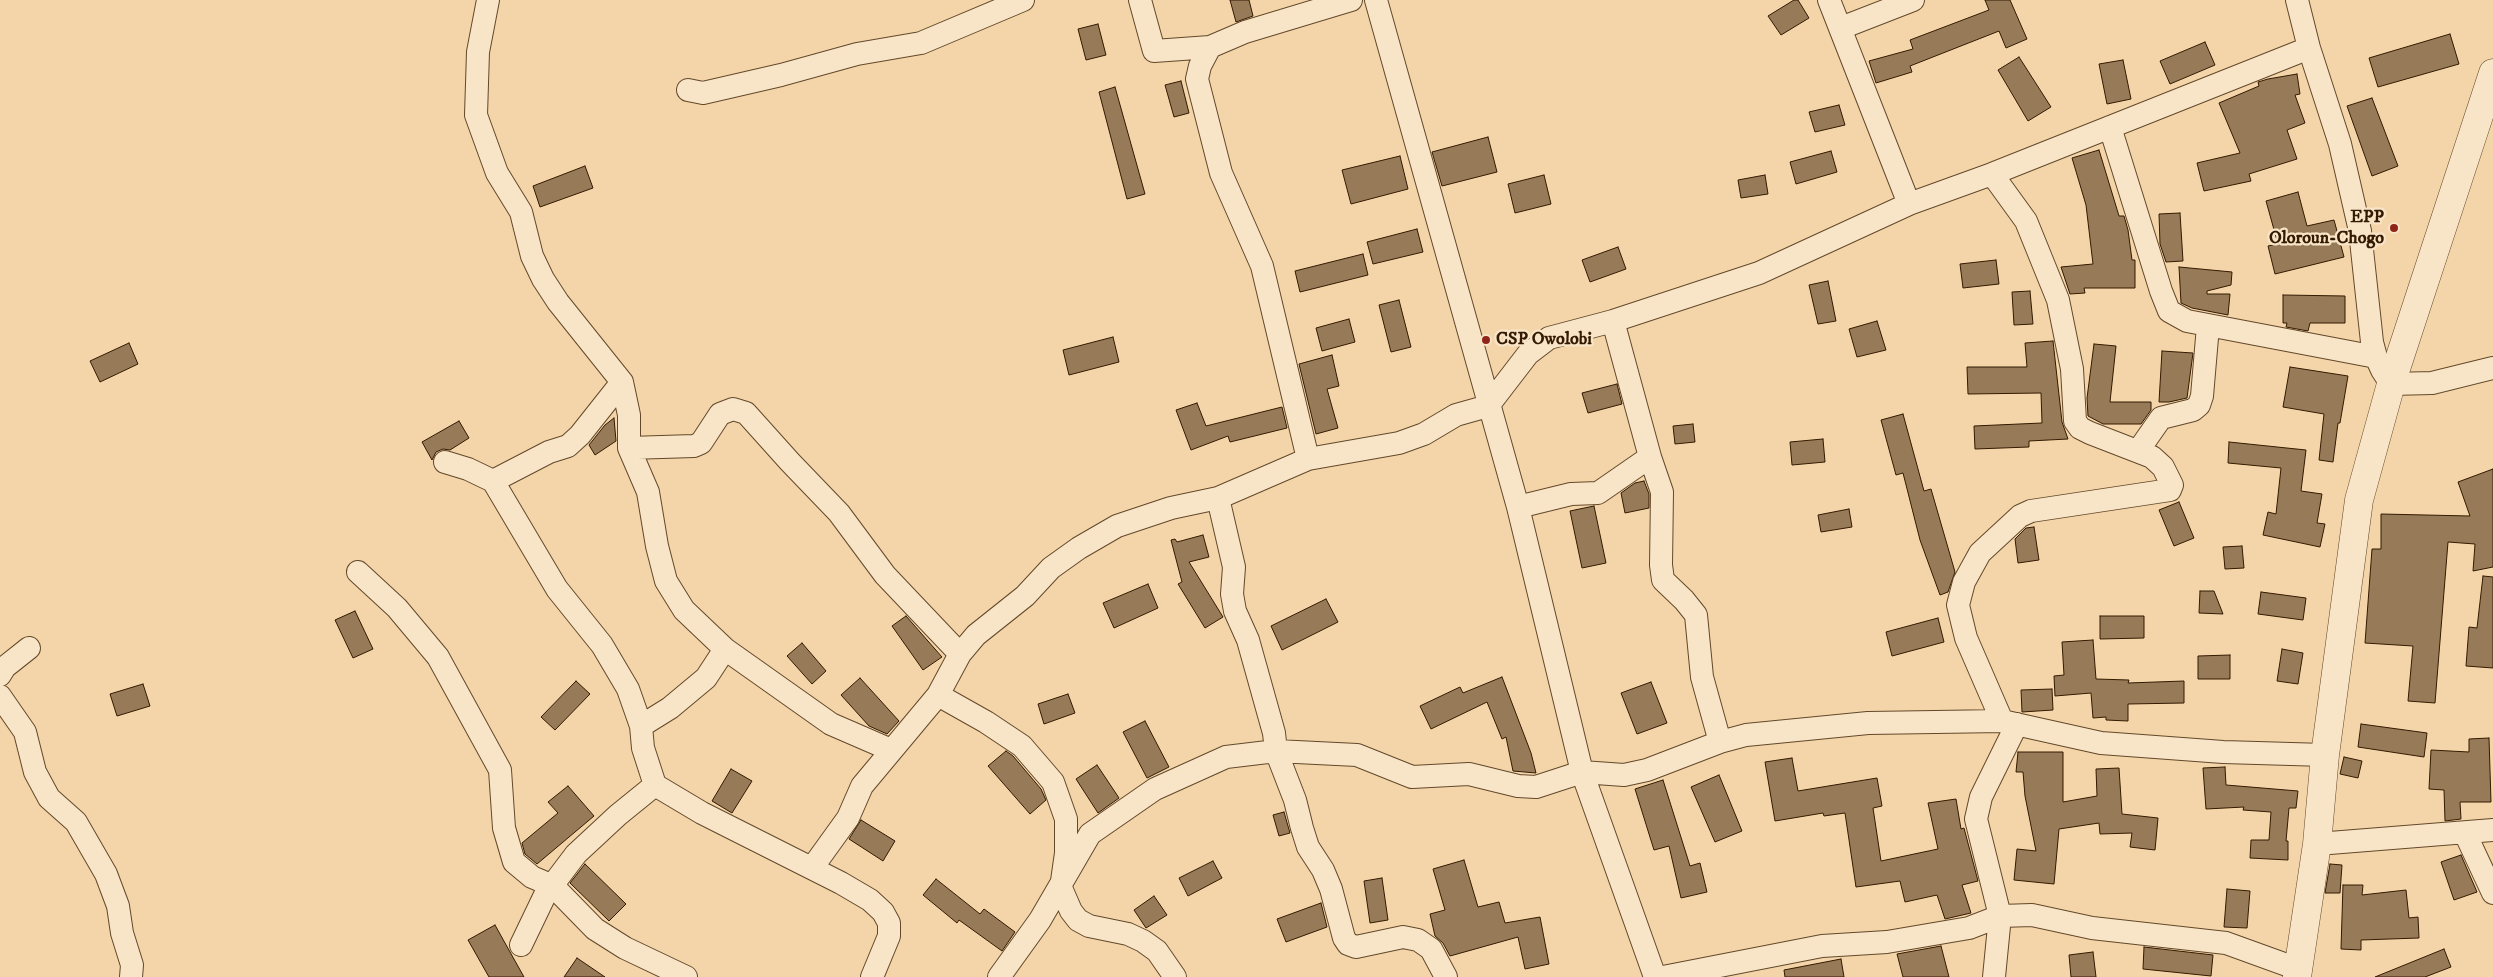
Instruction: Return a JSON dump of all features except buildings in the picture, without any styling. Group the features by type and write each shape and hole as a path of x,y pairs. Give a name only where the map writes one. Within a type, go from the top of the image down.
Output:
{"street":[{"path":"488,0 478,52 476,115 497,172 521,212 532,256 543,279 558,302 622,382 629,416 629,448 648,492 657,546 666,581 684,610 725,650 831,724 891,750"},
{"path":"688,90 704,93 781,75 856,54 921,43 1023,0"},
{"path":"1140,0 1154,51 1210,47 1244,32 1351,0"},
{"path":"1376,0 1488,406 1518,507 1582,772 1655,977"},
{"path":"1829,0 1909,204"},
{"path":"1841,28 1913,0"},
{"path":"2296,0 2309,48 2340,144 2360,231 2376,357 2392,384"},
{"path":"1210,47 1200,66 1197,80 1222,173 1262,266 1308,459"},
{"path":"812,868 848,818 862,786 938,695 960,654 976,635 1025,596 1051,568 1079,548 1117,526 1171,508 1218,498 1308,459 1399,443 1424,434 1456,415 1488,406 1528,354 1549,338 1613,321 1759,273 1909,204 1992,174 2309,48"},
{"path":"1663,977 1822,946 1887,942 1969,928 2000,916 2032,915 2092,928 2226,943 2297,973 2317,844 2325,755 2359,500 2392,384 2493,73"},
{"path":"2110,127 2161,292 2169,311 2187,321 2208,326 2263,334 2376,357"},
{"path":"1992,174 2026,221 2058,300 2072,369 2075,421 2080,428 2090,433 2152,456 2163,467 2172,481 2170,490 2031,511 2020,516 1980,553 1964,582 1958,605 1966,638 2009,722 1981,797 1976,819 2000,916 1994,977"},
{"path":"1613,321 1650,457 1662,492 1661,565 1663,580 1684,600 1696,615 1702,677 1720,742"},
{"path":"2138,451 2161,418 2193,410 2199,405 2202,396 2208,326"},
{"path":"2392,384 2432,383 2491,372"},
{"path":"493,481 549,452 568,446 580,435 622,382"},
{"path":"629,448 694,446 701,443 720,414 733,409 746,412 790,462 839,513 884,575 960,654"},
{"path":"1518,507 1571,494 1598,493 1650,457"},
{"path":"445,462 468,469 493,481 557,589 607,652 628,689 641,726 643,748 655,785 710,817 812,868 870,900 884,912 889,923 889,936 872,977"},
{"path":"1218,498 1234,567 1232,594 1234,610 1248,640 1274,733 1276,751 1295,800 1308,847 1323,870 1331,889 1344,938 1348,944 1356,947 1403,937 1418,940 1431,950 1446,977"},
{"path":"358,572 396,608 438,657 500,770 504,828 514,862 532,877 552,885 594,929 625,948 686,977"},
{"path":"0,675 5,667 29,648"},
{"path":"641,726 670,708 706,678 725,650"},
{"path":"938,695 986,722 1022,746 1054,782 1066,819 1066,853 1061,888 1071,911 1078,920 1090,926 1128,934 1143,941 1157,952 1175,977"},
{"path":"0,696 25,732 35,772 49,798 76,822 106,874 118,906 122,933 132,965 131,977"},
{"path":"999,977 1061,888 1090,834 1155,789 1226,757 1276,751 1358,755 1412,777 1468,774 1518,786 1536,787 1582,772 1624,775 1647,770 1720,742 1746,735 1868,723 2009,722 2101,743 2224,752 2325,755"},
{"path":"521,944 552,885 576,854 618,815 655,785"},
{"path":"2317,844 2493,830"},
{"path":"2465,833 2493,893"}],"place":[{"name":"EPP Oloroun-Chogo","path":"2394,228"},
{"name":"CSP Owolobi","path":"1486,340"}]}
